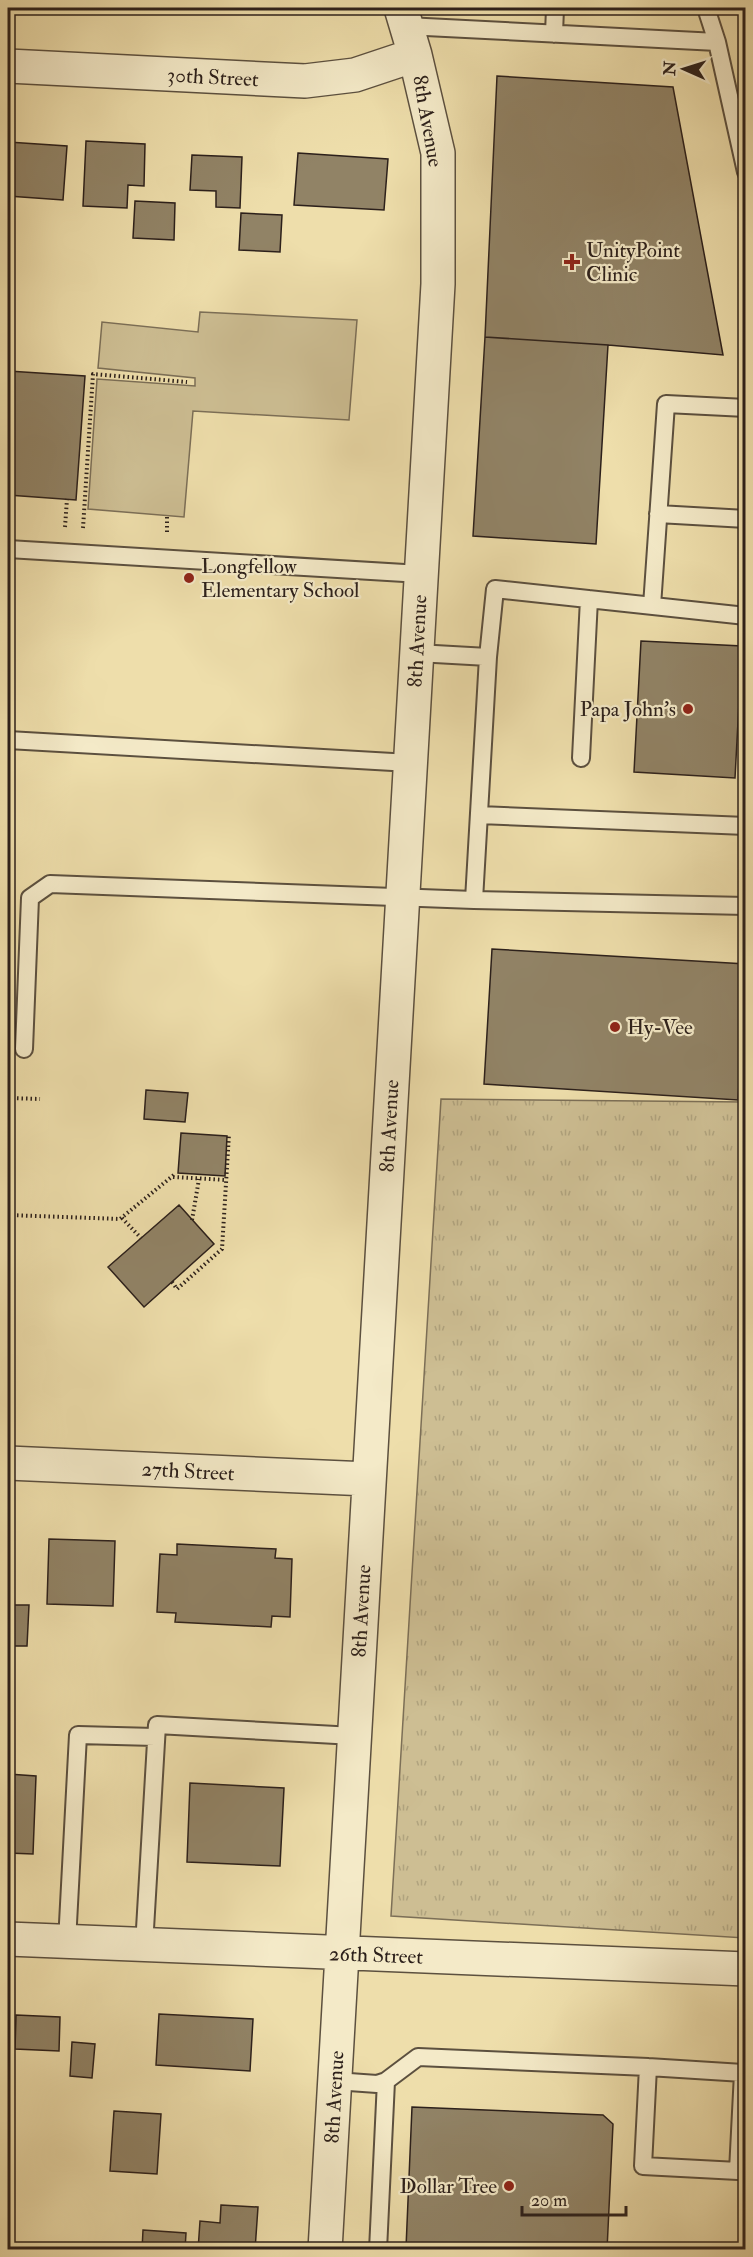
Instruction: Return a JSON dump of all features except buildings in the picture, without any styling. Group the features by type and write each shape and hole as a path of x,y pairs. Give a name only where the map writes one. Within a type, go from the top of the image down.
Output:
{"street":[{"name":"30th Street","path":"8,66 305,81 355,75 407,29"},
{"name":"8th Avenue","path":"325,2250 438,284 438,153 407,29"},
{"name":"27th Street","path":"8,1463 368,1479"},
{"name":"26th Street","path":"8,1940 746,1969"}],"lane":[{"path":"554,34 555,8"},
{"path":"706,8 717,42 746,172"},
{"path":"407,29 717,42"},
{"path":"651,606 666,404 746,408"},
{"path":"658,514 746,519"},
{"path":"8,549 421,574"},
{"path":"474,900 488,657 495,589 746,616"},
{"path":"581,758 589,599"},
{"path":"417,653 488,657"},
{"path":"8,740 410,763"},
{"path":"479,815 746,826"},
{"path":"24,1048 30,898 50,884 474,900 746,906"},
{"path":"144,1946 157,1725 354,1736"},
{"path":"67,1942 78,1735 156,1737"},
{"path":"335,2081 377,2084 386,2081 418,2057 648,2067 743,2073 743,2122 738,2170 643,2166 648,2067"},
{"path":"378,2250 386,2081"}],"path":[{"path":"83,529 93,374 188,382"},
{"path":"64,528 67,499"},
{"path":"167,516 167,535"},
{"path":"8,1098 40,1099"},
{"path":"172,1282 177,1289 222,1249 229,1134"},
{"path":"8,1215 122,1218 173,1176 226,1180"},
{"path":"192,1220 199,1179"},
{"path":"122,1218 141,1238"}],"green space":[{"path":"200,312 357,320 349,420 193,411 184,517 88,509 97,379 195,386 195,378 98,368 102,322 198,332"},
{"path":"441,1099 745,1102 745,1938 391,1916"}],"place":[{"name":"UnityPoint Clinic","path":"572,262"},
{"name":"Longfellow Elementary School","path":"189,578"},
{"name":"Papa John's","path":"688,709"},
{"name":"Hy-Vee","path":"615,1027"},
{"name":"Dollar Tree","path":"509,2186"}]}
